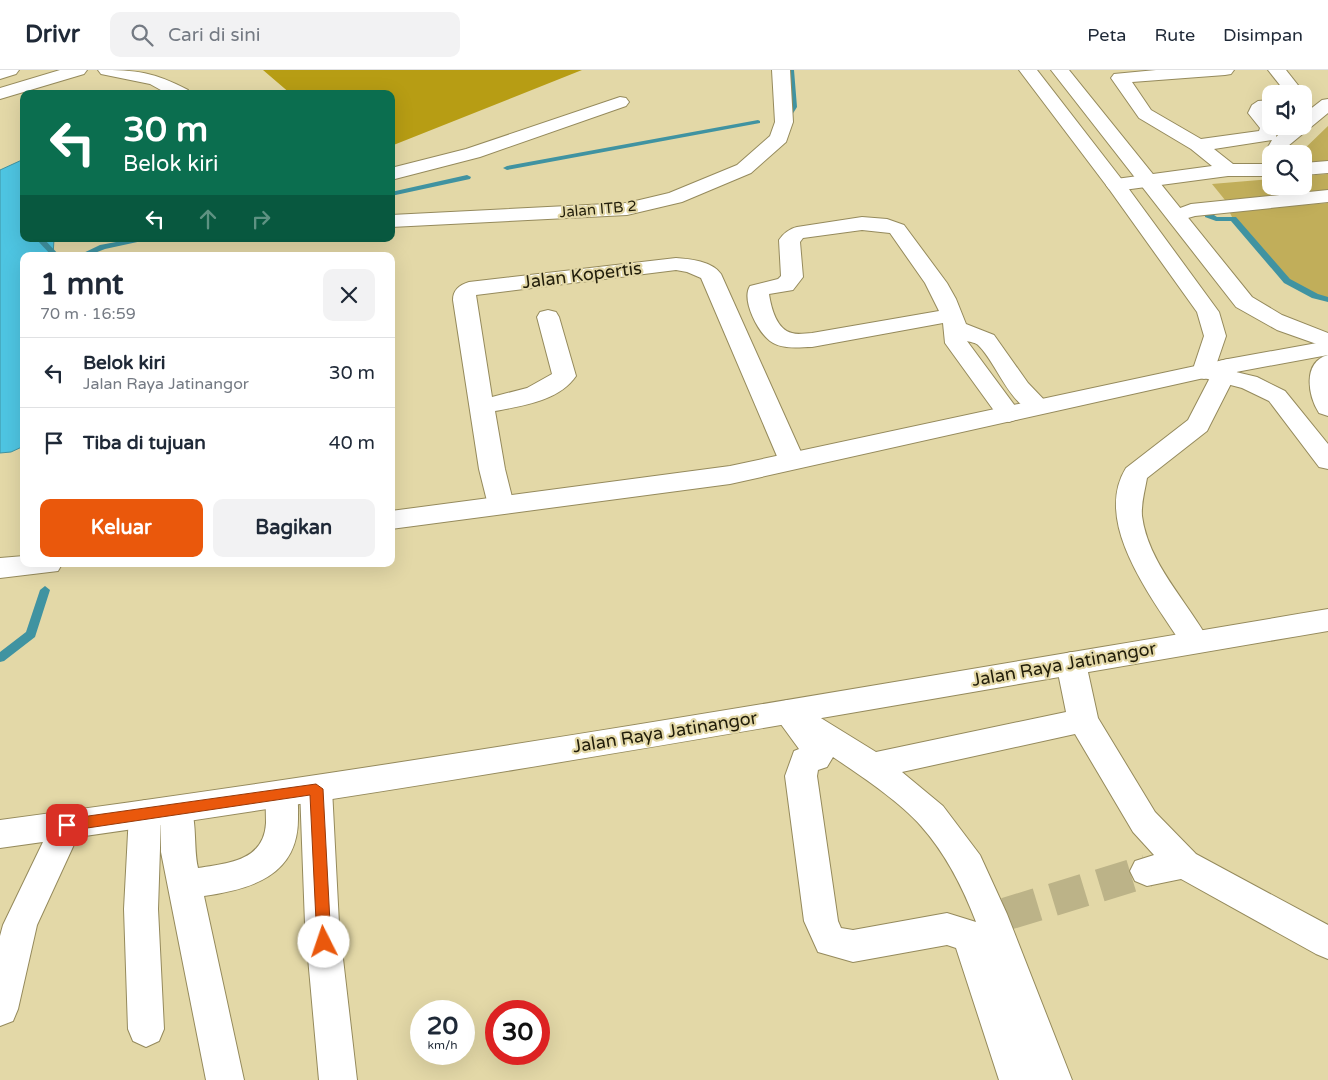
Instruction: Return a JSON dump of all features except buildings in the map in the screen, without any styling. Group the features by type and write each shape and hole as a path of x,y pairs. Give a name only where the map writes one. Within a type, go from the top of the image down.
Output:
{"main road":[{"path":"0,74 10,70"},
{"path":"0,94 78,70"},
{"path":"107,70 155,80 174,90"},
{"path":"168,70 187,90"},
{"name":"Jalan ITB 2","path":"395,220 627,209 674,198 744,169 779,138 784,122 781,70"},
{"path":"1028,70 1116,185 1208,312 1215,336 1219,371 1198,425 1134,474 1129,514 1132,533 1154,576 1195,641"},
{"path":"1060,70 1244,302 1255,310 1291,328 1328,341"},
{"path":"1225,70 1120,78 1145,114 1198,145 1228,170"},
{"path":"1277,70 1289,85"},
{"path":"395,173 473,153 620,102"},
{"path":"1312,117 1328,104"},
{"path":"1262,106 1258,109 1257,113 1262,118"},
{"path":"1198,145 1267,135"},
{"path":"1279,145 1289,135"},
{"path":"1116,185 1150,182 1262,164"},
{"path":"1312,168 1328,167"},
{"path":"1178,219 1179,215 1191,210 1328,196"},
{"path":"1009,414 956,343 955,322 947,298 897,229 889,224 869,224 797,233 789,240 792,278 785,285 770,286 758,291 760,311 778,336 792,341 812,340 955,322 986,340 1020,388 1039,407"},
{"name":"Jalan Kopertis","path":"501,505 492,469 464,300 464,294 469,289 612,270 676,264 692,266 710,274 792,462"},
{"path":"483,406 535,396 549,389 564,376 548,317"},
{"path":"395,519 730,475 1039,407 1328,348"},
{"path":"1328,362 1322,369 1323,400 1328,408"},
{"path":"1219,371 1249,382 1277,396 1328,461"},
{"path":"0,568 20,566"},
{"name":"Jalan Raya Jatinangor","path":"0,834 316,789 787,712 1195,641 1328,620"},
{"path":"1071,663 1083,720 1144,822 1184,864 1328,943"},
{"path":"787,712 872,766 932,816 968,865 998,914 1053,1080"},
{"path":"787,712 818,750 819,755 816,758 804,760 801,776 824,933 830,941 853,946 947,929 961,930 971,940 1018,1080"},
{"path":"872,766 1083,720"},
{"path":"316,789 322,924 338,1080"},
{"path":"185,884 242,873 259,867 272,858 280,839 282,794"},
{"path":"161,812 178,852 225,1080"},
{"path":"146,1029 140,909 161,812"},
{"path":"0,1009 20,925 67,825"},
{"path":"1147,871 1184,864"}],"shaded area":[{"path":"263,70 582,70 395,144 395,90 286,90"},
{"path":"1328,126 1328,162 1312,163 1312,145 1308,145"},
{"path":"1328,174 1328,190 1312,192 1312,175"},
{"path":"1262,180 1262,195 1276,195 1225,200 1212,184"},
{"path":"1328,203 1328,300 1315,296 1287,281 1233,219 1229,211"}],"water":[{"path":"20,161 20,242 54,242 53,252 20,252 20,448 11,452 0,453 0,170"}],"waterway":[{"path":"790,114 794,107 791,70"},
{"path":"507,168 758,122"},
{"path":"395,193 467,177"},
{"path":"1208,215 1216,219 1233,219 1287,281 1315,296 1328,300"},
{"path":"43,242 52,252"},
{"path":"91,252 103,247 127,242"},
{"path":"0,658 31,634 45,590"}],"tunnel":[{"path":"1006,914 1147,871"}],"route":[{"path":"67,825 316,789 324,942"}]}
